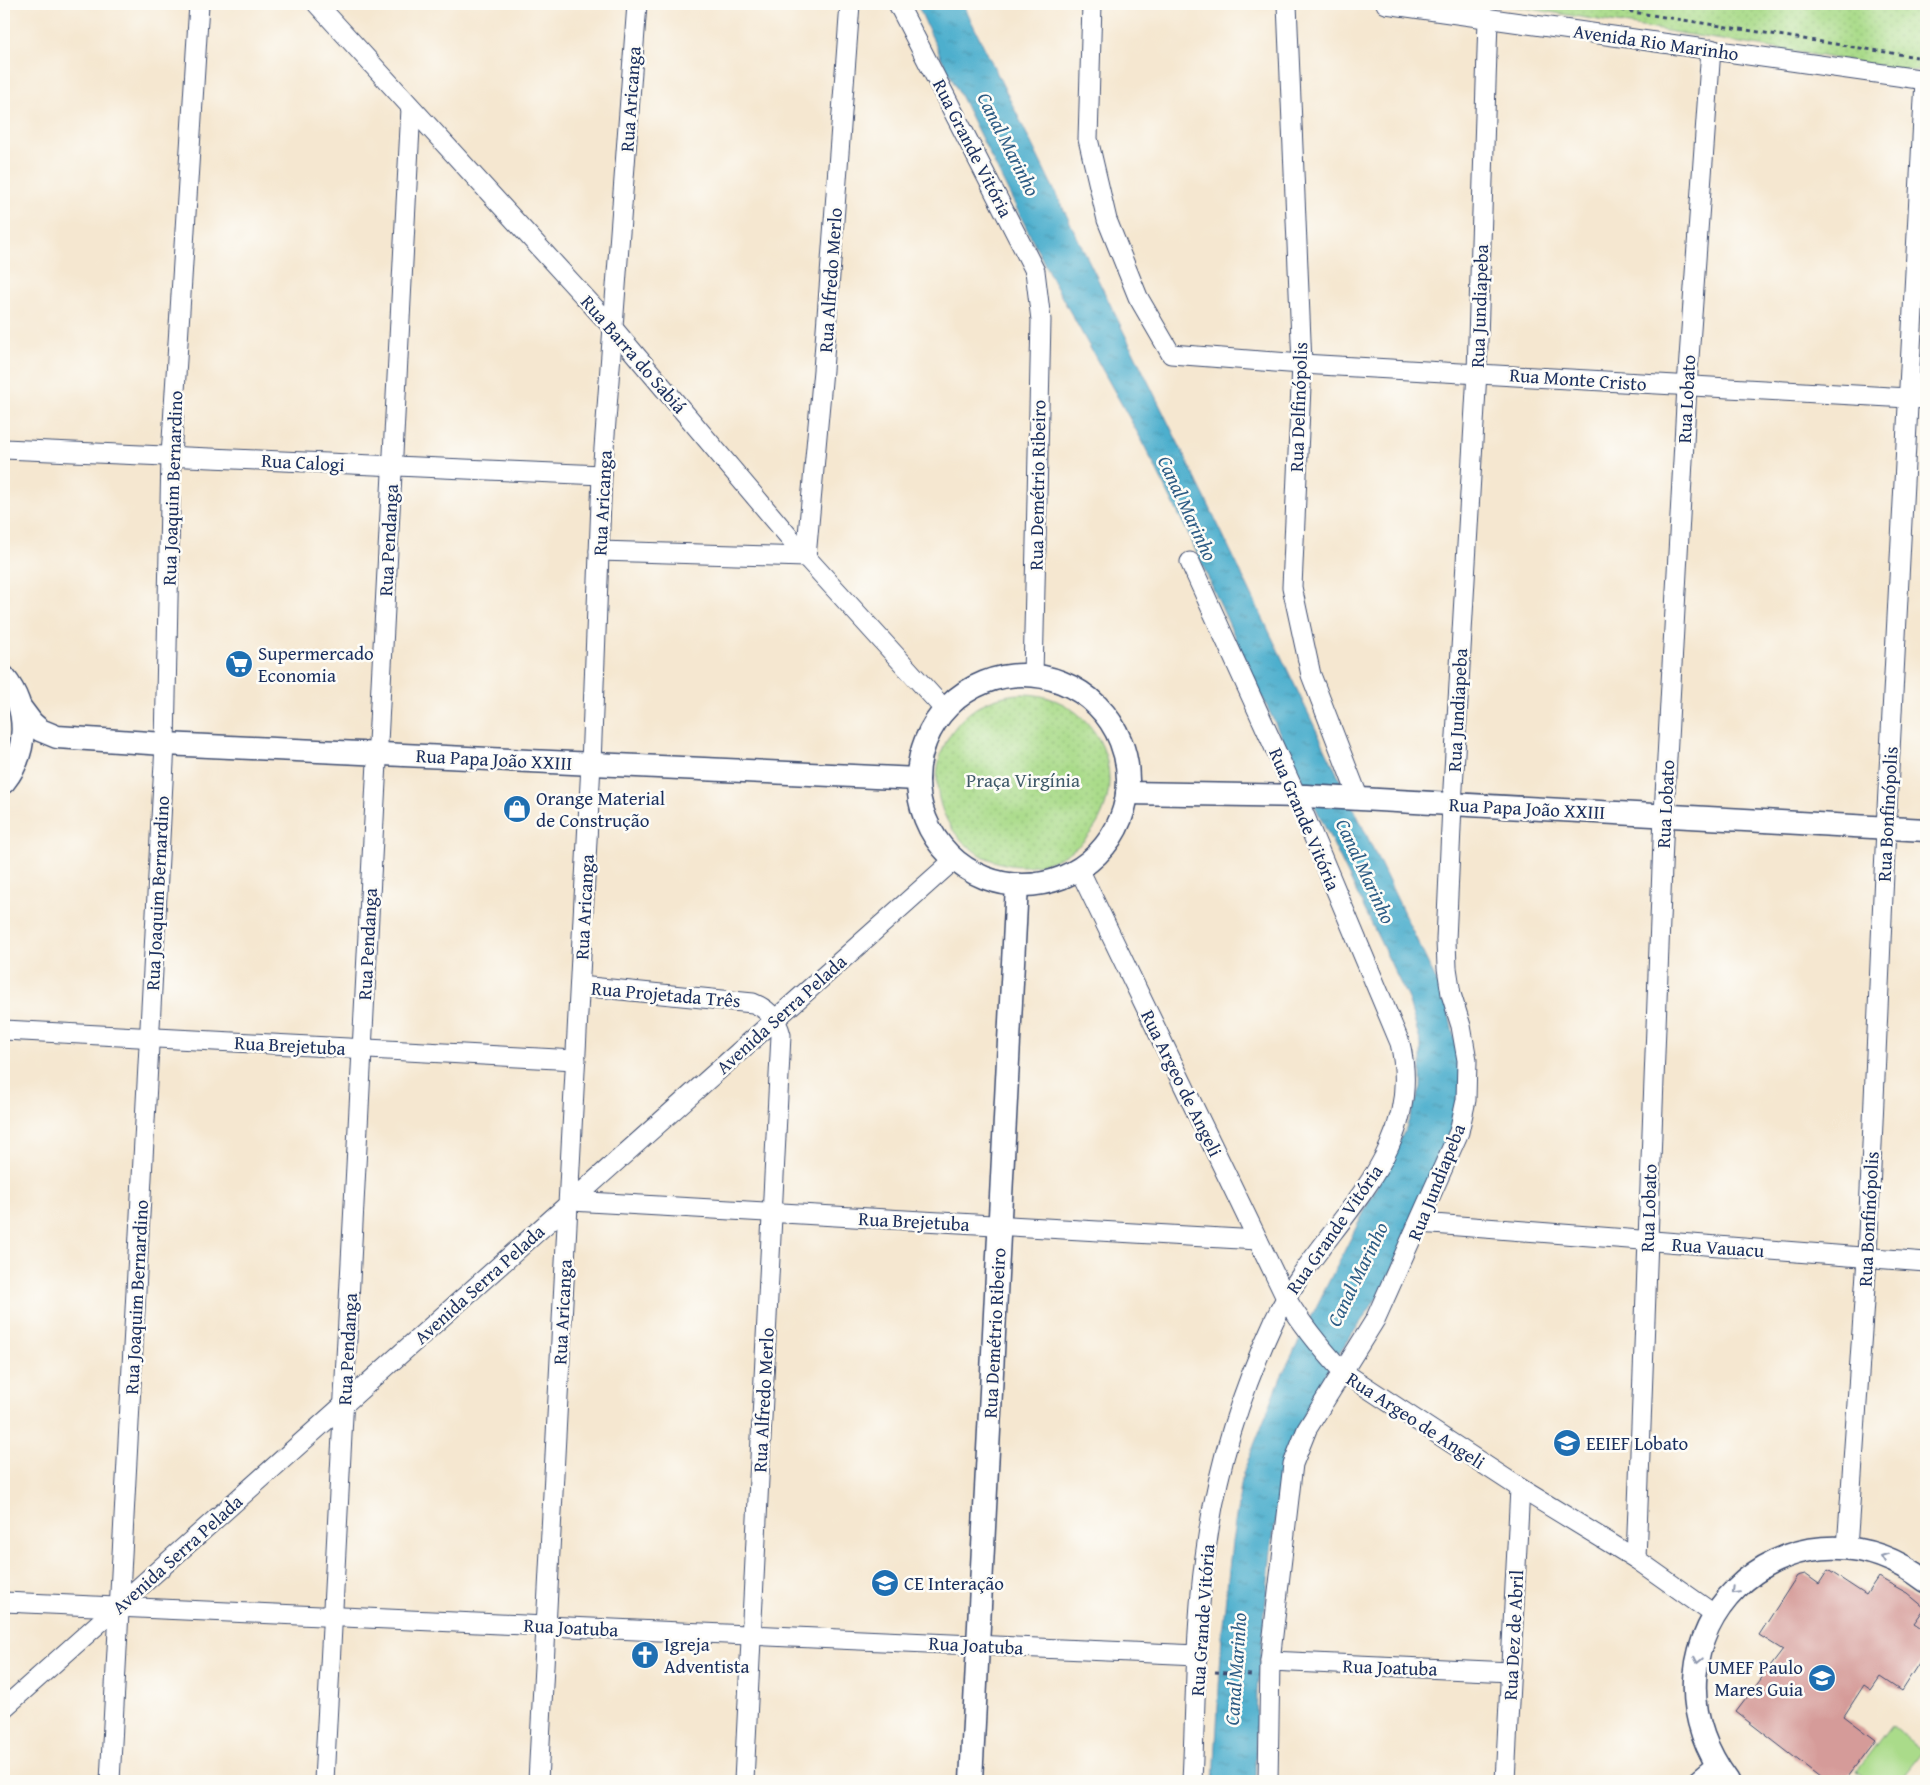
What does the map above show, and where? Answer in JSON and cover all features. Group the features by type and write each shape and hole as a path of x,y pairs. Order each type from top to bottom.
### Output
{"street":[{"name":"Rua Joaquim Bernardino","path":"110,1781 165,744 171,456 199,4"},
{"name":"Rua Barra do Sabiá","path":"317,4 613,328 806,557 945,710"},
{"name":"Rua Aricanga","path":"538,1781 592,764 602,475 637,4"},
{"name":"Rua Alfredo Merlo","path":"806,557 823,370 850,4"},
{"name":"Rua Grande Vitória","path":"898,4 1023,245 1035,272 1039,295"},
{"name":"Rua Monte Cristo","path":"1092,4 1088,139 1107,220 1138,297 1171,354 1302,364 1478,372 1918,399"},
{"name":"Rua Delfinópolis","path":"1287,4 1302,364 1292,587 1312,675 1355,799"},
{"name":"Avenida Rio Marinho","path":"1386,4 1926,80"},
{"name":"Rua Jundiapeba","path":"1339,1368 1375,1320 1420,1223 1459,1132 1466,1100 1467,1060 1447,968 1452,804 1478,372 1488,19"},
{"name":"Rua Lobato","path":"1636,1559 1664,814 1686,386 1711,49"},
{"name":"Rua Bonfinópolis","path":"1847,1548 1867,1258 1886,828 1918,399 1926,80"},
{"name":"Rua Pendanga","path":"324,1781 411,108"},
{"name":"Rua Demétrio Ribeiro","path":"1033,676 1041,320 1039,295"},
{"name":"Rua Calogi","path":"4,449 602,475"},
{"path":"599,550 806,557"},
{"name":"Rua Grande Vitória","path":"1190,562 1301,796 1400,1042 1406,1075 1406,1091 1396,1131 1373,1180 1286,1298 1248,1382 1224,1456 1207,1537 1202,1579 1202,1663 1192,1781"},
{"path":"1009,676 1033,676 1058,682 1075,690 1091,701 1108,720 1124,755 1127,793 1122,816 1112,837 1097,855 1079,869 1049,882 1017,885 989,879 955,859 940,842 928,823 921,802 918,779 925,742 945,710 963,694 985,682 1009,676"},
{"path":"4,677 13,690 20,706 23,733 17,760 4,782"},
{"name":"Rua Papa João XXIII","path":"20,706 25,716 40,730 57,737 165,744 918,779"},
{"name":"Rua Papa João XXIII","path":"17,760 25,752 42,742 70,737"},
{"name":"Rua Papa João XXIII","path":"1127,793 1301,796 1664,814 1926,830"},
{"name":"Avenida Serra Pelada","path":"4,1708 955,859"},
{"name":"Rua Argeo de Angeli","path":"1079,869 1286,1298 1298,1319 1339,1368 1520,1488 1636,1559 1715,1615"},
{"name":"Rua Demétrio Ribeiro","path":"971,1781 1017,885"},
{"name":"Rua Projetada Três","path":"580,986 753,1002 769,1012 775,1020"},
{"name":"Rua Alfredo Merlo","path":"744,1781 781,1044 781,1035 775,1020"},
{"name":"Rua Brejetuba","path":"4,1030 576,1060"},
{"name":"Rua Brejetuba","path":"569,1203 1258,1240"},
{"name":"Rua Vauacu","path":"1420,1223 1926,1262"},
{"path":"1268,1781 1265,1669 1293,1464 1307,1428 1339,1368"},
{"name":"Rua Dez de Abril","path":"1505,1781 1520,1488"},
{"path":"1699,1781 1723,1774 1705,1745 1698,1724 1694,1678 1704,1635 1715,1615 1731,1594 1750,1577 1772,1563 1796,1553 1822,1548 1847,1548 1870,1552 1891,1560 1911,1570 1926,1581"},
{"name":"Rua Joatuba","path":"4,1602 978,1645 1202,1663"},
{"name":"Rua Joatuba","path":"1265,1669 1511,1672"}],"path":[{"path":"1582,4 1926,59"},
{"path":"1202,1663 1265,1669"}],"green space":[{"path":"1500,4 1926,4 1926,73"},
{"name":"Praça Virgínia","path":"1031,694 1048,697 1064,704 1078,713 1090,725 1106,755 1109,780 1108,797 1103,813 1090,835 1078,847 1048,863 1015,866 998,863 982,856 968,847 956,835 940,805 937,772 940,755 947,739 956,725 968,713 998,697"},
{"path":"1891,1725 1924,1751 1900,1781 1869,1781 1856,1771"}],"water":[{"name":"Canal Marinho","path":"917,4 963,4 1210,508 1446,1001 1462,1072 1459,1114 1385,1286 1323,1378 1297,1428 1286,1458 1271,1550 1257,1691 1255,1781 1214,1781 1222,1633 1232,1542 1243,1473 1281,1377 1406,1128 1421,1087 1421,1044 1408,999 1257,686 1186,529 1141,439 1054,283 941,57"}],"building":[{"name":"UMEF Paulo Mares Guia","path":"1828,1570 1866,1595 1878,1577 1907,1593 1925,1608 1914,1623 1926,1631 1926,1652 1901,1691 1880,1677 1871,1690 1864,1685 1844,1716 1876,1740 1845,1781 1825,1781 1736,1712 1783,1650 1759,1635 1797,1576 1805,1574 1819,1584"}],"place":[{"name":"Supermercado Economia","path":"239,664"},
{"name":"Orange Material de Construção","path":"517,809"},
{"name":"EEIEF Lobato","path":"1567,1443"},
{"name":"CE Interação","path":"885,1583"},
{"name":"Igreja Adventista","path":"645,1655"},
{"name":"UMEF Paulo Mares Guia","path":"1822,1678"}]}
